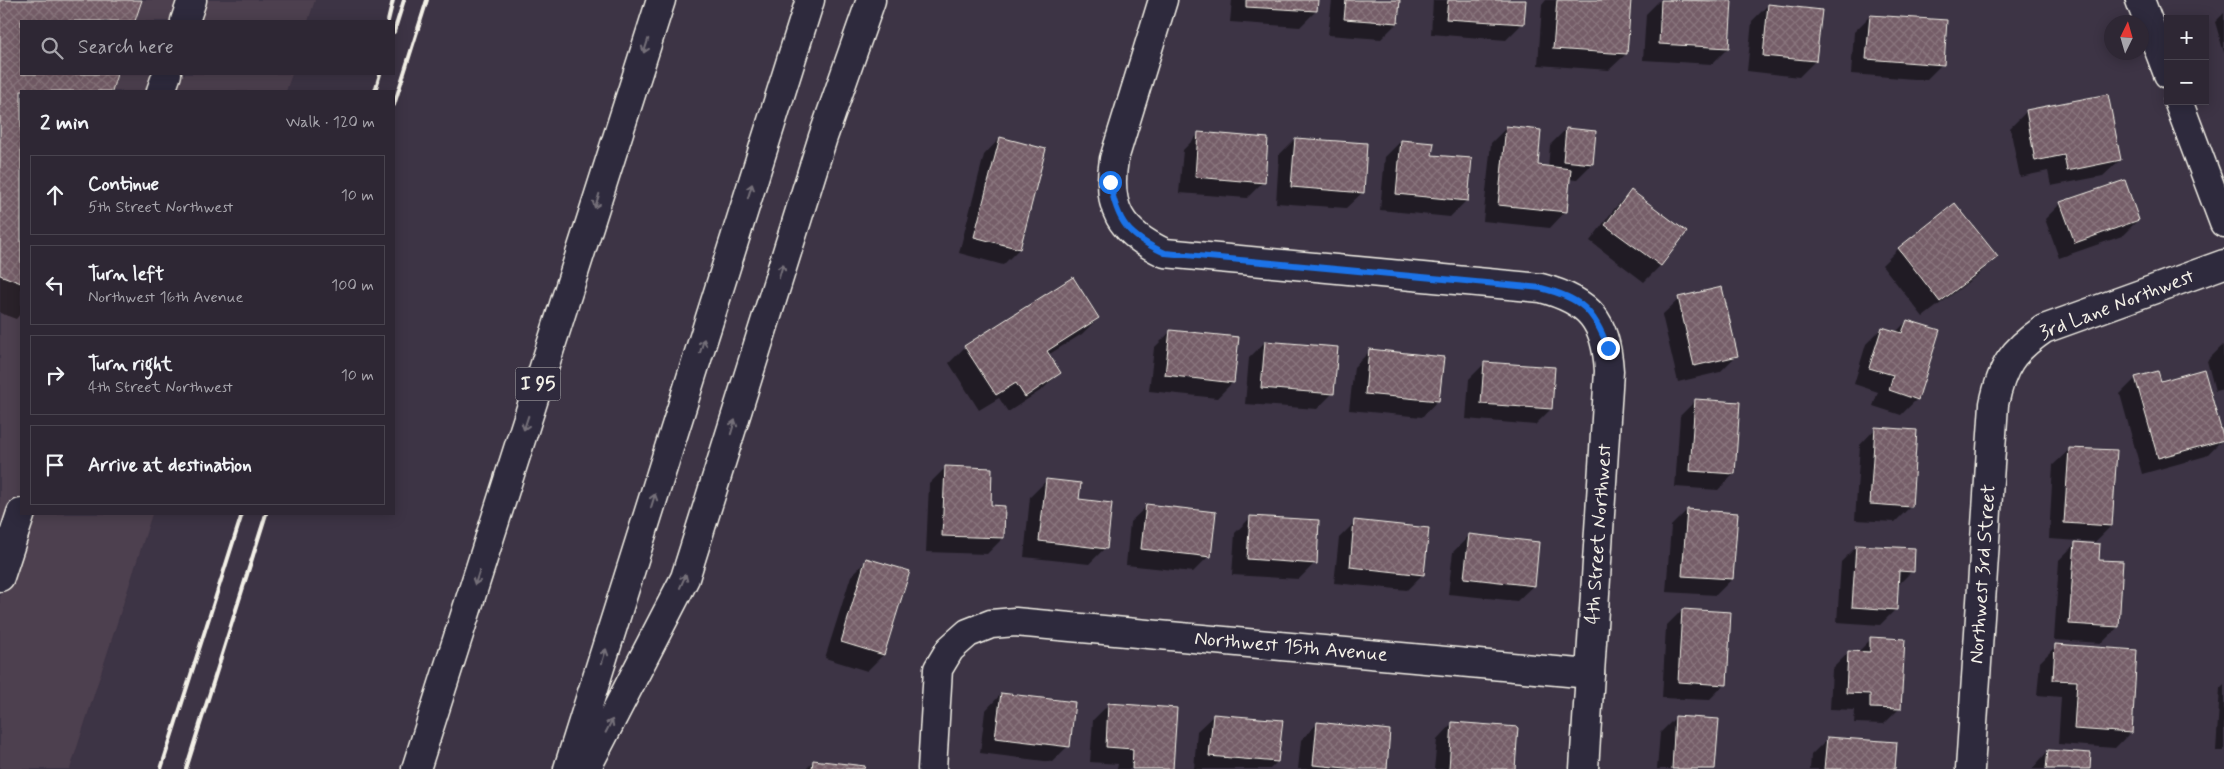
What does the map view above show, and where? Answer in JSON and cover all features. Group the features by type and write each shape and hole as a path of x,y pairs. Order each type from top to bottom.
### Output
{"main road":[{"path":"184,20 192,0"},
{"name":"I 95","path":"416,769 661,0"},
{"path":"568,769 810,0"},
{"path":"586,769 685,578 823,137 871,0"},
{"name":"4th Street Northwest","path":"1164,0 1114,158 1110,182 1114,206 1126,227 1143,243 1165,253 1541,288 1564,294 1584,307 1600,325 1608,348 1609,372 1584,769"},
{"path":"2140,0 2164,63"},
{"path":"161,90 167,75"},
{"path":"2180,105 2224,223"},
{"name":"3rd Lane Northwest","path":"2000,380 2010,359 2020,348 2044,329 2224,264"},
{"name":"Northwest 3rd Street","path":"1970,769 1994,404 2000,380"},
{"path":"0,578 20,515"},
{"name":"Northwest 15th Avenue","path":"932,769 938,670 950,649 968,633 991,624 1015,622 1590,674"}],"shaded area":[{"path":"0,0 315,0 308,20 20,20 20,75 292,75 286,90 20,90 20,515 152,515 70,769 0,769"}],"building":[{"path":"0,0 142,0 135,20 20,20 20,75 117,75 112,90 20,90 20,283 0,275"},
{"path":"1246,0 1318,0 1317,11 1246,7"},
{"path":"1346,0 1400,0 1398,23 1344,19"},
{"path":"1448,0 1526,0 1524,24 1446,19"},
{"path":"1557,0 1631,0 1627,54 1553,49"},
{"path":"1661,0 1732,1 1729,48 1659,44"},
{"path":"1768,4 1822,10 1816,61 1763,56"},
{"path":"1870,15 1947,20 1944,65 1866,59"},
{"path":"2108,94 2121,160 2067,171 2064,155 2035,161 2026,110"},
{"path":"1506,126 1541,130 1538,165 1571,169 1567,212 1498,205"},
{"path":"1566,128 1596,131 1593,164 1563,161"},
{"path":"1198,132 1268,138 1265,183 1195,177"},
{"path":"1000,137 1046,149 1020,249 974,237"},
{"path":"1295,138 1367,143 1364,193 1291,187"},
{"path":"1401,140 1434,143 1432,155 1472,158 1468,201 1396,194"},
{"path":"2125,180 2139,220 2075,243 2060,202"},
{"path":"1631,190 1687,232 1661,266 1605,225"},
{"path":"1955,203 1998,257 1940,302 1898,248"},
{"path":"1073,277 1099,318 1047,351 1061,373 1025,397 1016,383 996,395 964,346"},
{"path":"1722,287 1738,356 1694,366 1678,297"},
{"path":"1907,320 1940,330 1918,400 1889,390 1893,375 1869,368 1882,327 1902,333"},
{"path":"1170,330 1239,337 1234,383 1165,375"},
{"path":"1265,341 1338,347 1334,394 1261,388"},
{"path":"1369,349 1444,357 1439,401 1365,394"},
{"path":"1484,362 1555,367 1552,409 1481,404"},
{"path":"2204,369 2224,440 2158,458 2135,377 2158,371 2161,381"},
{"path":"1695,399 1740,402 1735,474 1690,471"},
{"path":"1875,427 1917,430 1912,507 1870,504"},
{"path":"2069,448 2117,450 2112,526 2064,523"},
{"path":"945,466 992,468 991,505 1005,506 1004,538 942,536"},
{"path":"1046,479 1081,483 1079,499 1112,503 1107,549 1039,541"},
{"path":"1146,504 1216,512 1211,557 1141,549"},
{"path":"1687,509 1738,513 1733,579 1682,576"},
{"path":"1250,516 1319,520 1317,564 1247,559"},
{"path":"1354,520 1429,528 1424,575 1350,567"},
{"path":"1469,534 1539,542 1535,586 1464,578"},
{"path":"2075,542 2100,544 2099,560 2123,561 2119,627 2069,624"},
{"path":"1856,545 1915,548 1914,572 1899,571 1897,610 1852,607"},
{"path":"866,558 910,571 884,655 841,642"},
{"path":"1682,609 1731,612 1727,685 1678,682"},
{"path":"1870,637 1905,639 1901,709 1870,708 1870,694 1846,693 1848,651 1870,652"},
{"path":"2055,644 2137,650 2132,733 2074,729 2077,681 2053,680"},
{"path":"1001,693 1075,702 1070,747 995,738"},
{"path":"1108,703 1177,708 1173,769 1132,769 1133,749 1106,747"},
{"path":"1213,714 1283,720 1278,762 1209,756"},
{"path":"1675,716 1719,719 1715,769 1672,769"},
{"path":"1317,722 1390,730 1387,769 1357,769 1313,765"},
{"path":"1452,722 1518,727 1515,769 1449,769"},
{"path":"1827,737 1897,742 1895,769 1824,769"},
{"path":"2048,750 2091,753 2090,769 2046,769"},
{"path":"813,760 865,766 864,769 812,769"}],"railway":[{"path":"388,20 393,0"},
{"path":"395,29 404,0"},
{"path":"395,102 427,0"},
{"path":"375,90 380,75"},
{"path":"161,769 242,515"},
{"path":"186,769 266,515"}],"route":[{"path":"1110,182 1114,206 1126,227 1143,243 1165,253 1541,288 1564,294 1584,307 1600,325 1608,348"}]}
